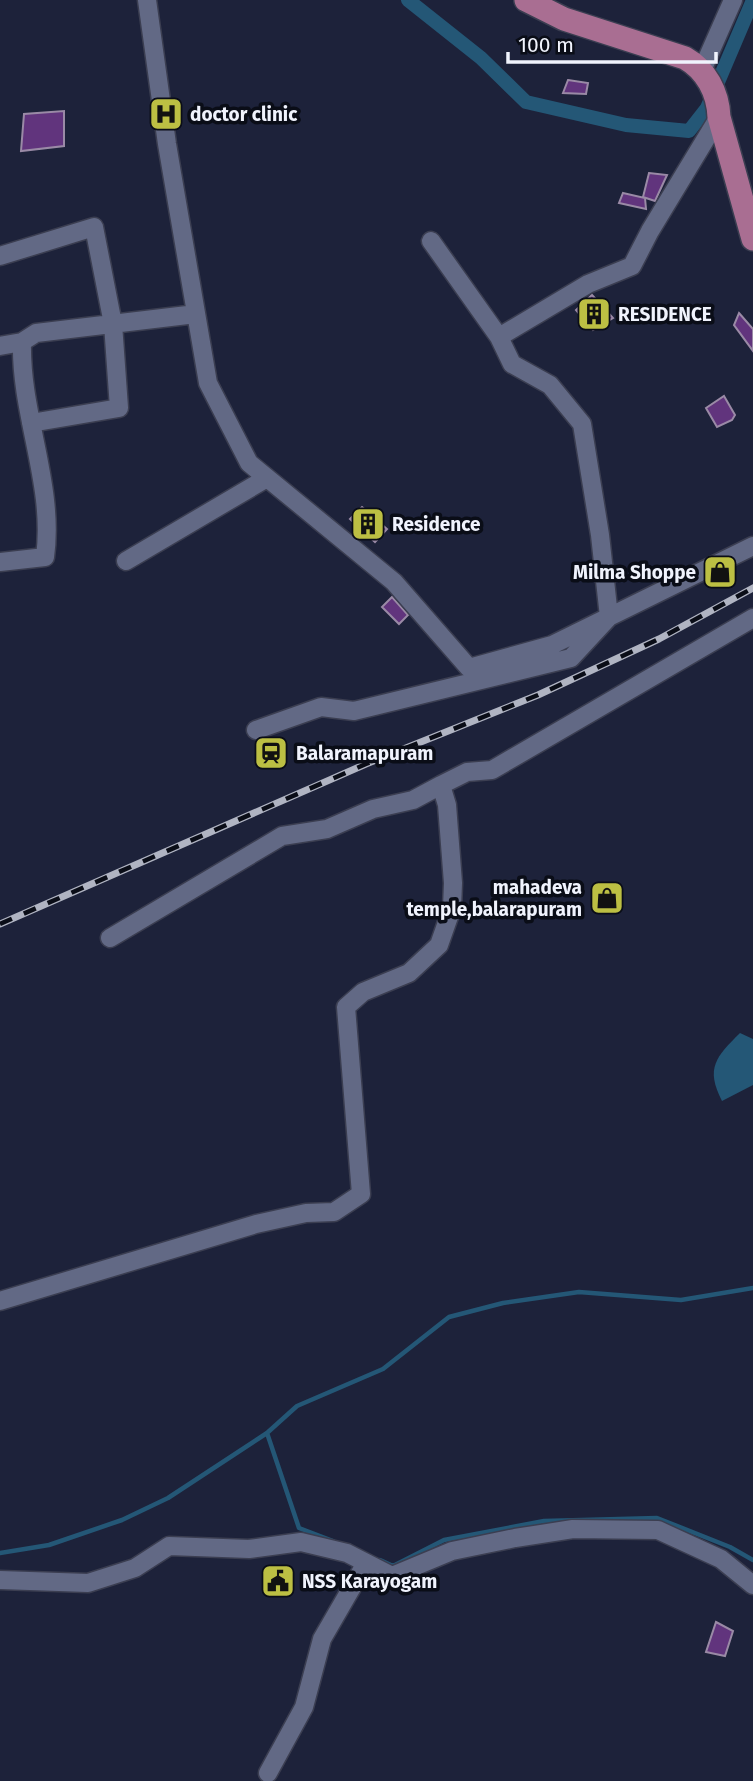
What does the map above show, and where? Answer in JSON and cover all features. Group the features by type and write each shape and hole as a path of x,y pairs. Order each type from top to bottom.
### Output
{"main road":[{"path":"526,0 564,19 685,58 703,68 748,189 753,239"}],"street":[{"path":"147,0 208,383 249,463 394,582 469,668 552,645 753,546"},
{"path":"703,68 733,0"},
{"path":"499,337 588,284 632,266 718,111"},
{"path":"0,256 94,227 113,324 119,408 31,424"},
{"path":"256,730 321,707 354,711 571,658 609,617 600,535 582,424 550,385 512,364 499,337 431,241"},
{"path":"0,346 22,342 36,333 196,314"},
{"path":"0,562 45,556 49,527 21,369 22,342"},
{"path":"126,561 267,478"},
{"path":"110,938 282,836 327,829 373,809 413,800 467,772 492,770 753,618"},
{"path":"0,1301 256,1224 306,1213 334,1212 361,1194 346,1007 363,992 409,972 439,945 452,908 453,883 447,805 441,785"},
{"path":"0,1580 88,1583 135,1568 169,1546 248,1549 301,1542 346,1553 392,1576 452,1550 573,1529 658,1530 721,1559 753,1585"},
{"path":"268,1773 304,1707 322,1639 366,1563"}],"water":[{"path":"740,1033 753,1039 753,1085 722,1101 714,1080 714,1071 719,1056"}],"building":[{"path":"568,80 588,83 586,94 563,93"},
{"path":"64,111 64,146 21,151 24,114"},
{"path":"649,173 667,175 655,201 643,197"},
{"path":"623,193 645,198 646,209 619,203"},
{"name":"RESIDENCE","path":"592,295 613,318 593,330 576,310"},
{"path":"739,313 753,329 753,351 734,325"},
{"path":"724,396 735,415 732,420 717,427 706,408"},
{"name":"Residence","path":"362,507 387,529 375,542 350,519"},
{"path":"392,597 408,615 399,624 382,607"},
{"path":"716,1622 733,1631 725,1656 706,1652"}],"waterway":[{"path":"408,0 481,58 526,102 626,125 689,131 707,108 753,0"},
{"path":"0,1553 49,1545 122,1520 168,1498 267,1433 297,1406 383,1369 449,1317 503,1303 579,1292 681,1300 753,1288"},
{"path":"267,1433 299,1528 333,1541"},
{"path":"380,1560 393,1566 444,1540 544,1521 657,1518 730,1547 753,1560"}],"railway":[{"path":"0,924 366,764 538,695 659,639 753,588"}],"place":[{"name":"doctor clinic","path":"166,114"},
{"name":"RESIDENCE","path":"594,314"},
{"name":"Residence","path":"368,524"},
{"name":"Milma Shoppe","path":"720,572"},
{"name":"Balaramapuram","path":"271,753"},
{"name":"mahadeva temple,balarapuram","path":"607,898"},
{"name":"NSS Karayogam","path":"278,1581"}]}
